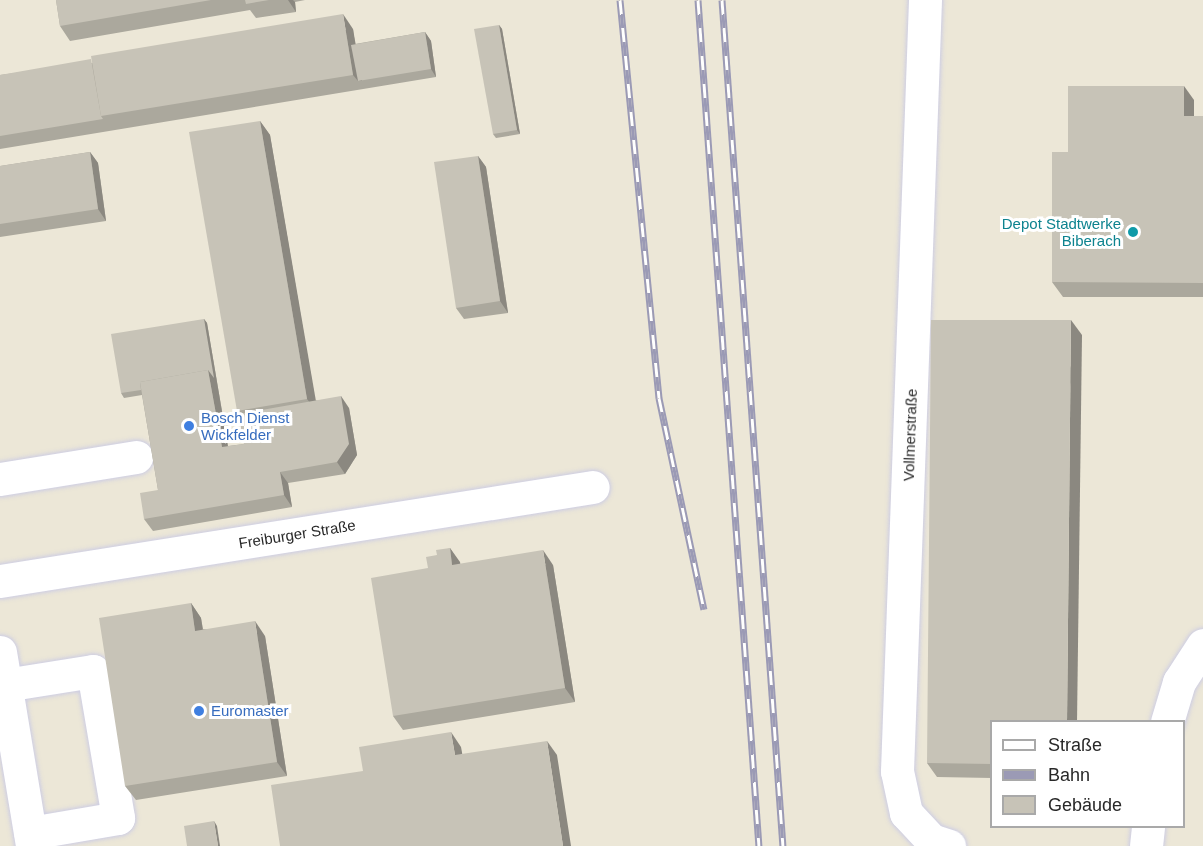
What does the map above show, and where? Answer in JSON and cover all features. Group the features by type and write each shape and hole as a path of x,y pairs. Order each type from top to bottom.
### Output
{"street":[{"name":"Vollmerstraße","path":"925,0 897,771 906,813 931,840 949,846"},
{"path":"0,479 136,458"},
{"name":"Freiburger Straße","path":"0,581 593,487"},
{"path":"1168,720 1179,682 1203,645"},
{"path":"2,669 93,671 118,818 31,839 2,669"},
{"path":"1146,846 1148,828"}],"building":[{"path":"56,0 211,0 60,26"},
{"path":"245,0 269,0 246,4"},
{"path":"343,14 353,75 101,116 91,56"},
{"path":"499,25 517,130 493,134 474,29"},
{"path":"425,32 431,69 358,81 351,45"},
{"path":"91,59 103,119 0,136 0,75"},
{"name":"Depot Stadtwerke Biberach","path":"1068,86 1184,86 1184,116 1203,116 1203,283 1052,282 1052,152 1068,152"},
{"path":"260,121 307,399 237,411 189,132"},
{"path":"90,152 98,209 0,224 0,166"},
{"path":"478,156 500,301 456,308 434,162"},
{"path":"204,319 214,378 208,370 140,382 141,390 121,393 111,334"},
{"path":"931,320 1071,320 1067,720 990,720 990,764 927,763"},
{"path":"208,370 222,447 244,444 239,414 341,396 349,444 337,462 280,472 284,495 144,519 140,493 158,490 140,382"},
{"path":"450,548 452,565 543,550 565,688 393,716 371,578 428,568 426,557 437,555 436,550"},
{"name":"Euromaster","path":"191,603 195,631 255,621 277,762 125,786 99,618"},
{"path":"451,732 455,755 547,741 563,846 280,846 271,785 363,771 359,747"},
{"path":"214,821 218,846 187,846 184,826"}],"railway":[{"path":"620,0 659,398 704,609"},
{"path":"698,0 759,846"},
{"path":"722,0 783,846"}],"place":[{"name":"Depot Stadtwerke Biberach","path":"1133,232"},
{"name":"Bosch Dienst Wickfelder","path":"189,426"},
{"name":"Euromaster","path":"199,711"}]}
